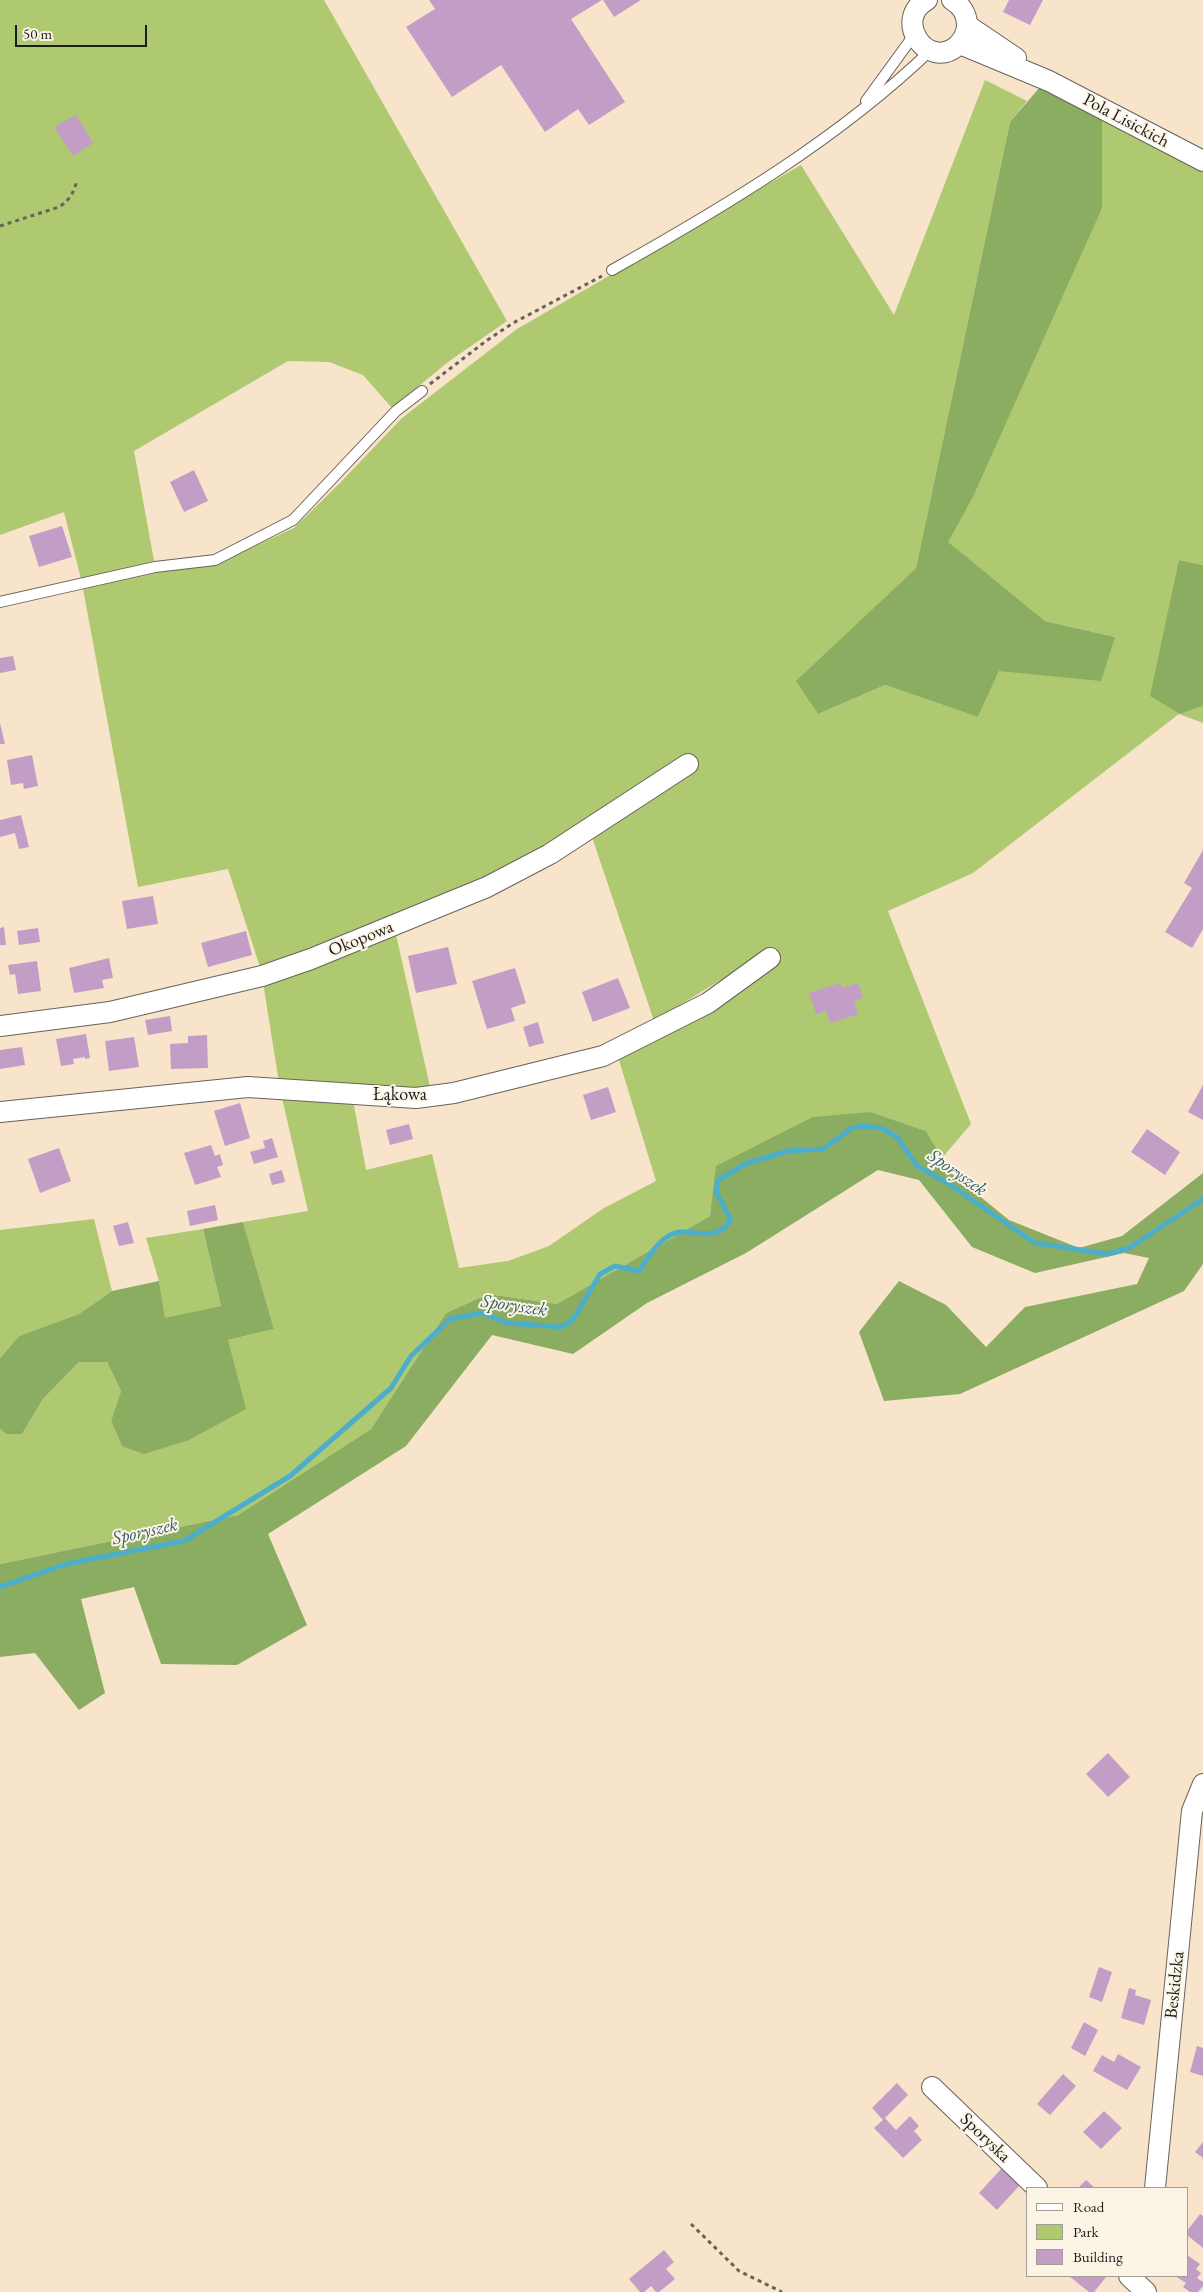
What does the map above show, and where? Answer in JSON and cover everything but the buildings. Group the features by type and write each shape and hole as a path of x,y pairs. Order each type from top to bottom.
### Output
{"street":[{"path":"927,0 916,10 913,18 914,35 919,43 931,50 943,52 960,44 965,36 967,25 963,9 955,1"},
{"name":"Pola Lisickich","path":"967,25 1049,80"},
{"name":"Pola Lisickich","path":"960,44 1049,80 1203,161"},
{"name":"Okopowa","path":"0,1026 110,1012 262,976 311,959 487,887 550,854 688,764"},
{"name":"Łąkowa","path":"0,1112 248,1087 416,1098 454,1094 603,1056 708,1003 770,958"},
{"name":"Beskidzka","path":"1155,2187 1192,1811 1203,1784"},
{"name":"Sporyska","path":"932,2087 1036,2187"},
{"path":"1130,2277 1146,2288"}],"lane":[{"path":"859,112 914,35"},
{"path":"612,270 702,218 781,168 859,112 931,50"},
{"path":"0,602 155,567 214,560 223,556 293,520 396,411 422,390"}],"path":[{"path":"0,226 60,207 67,202 74,191 77,180"},
{"path":"422,390 500,332 612,270"},
{"path":"691,2224 739,2271 782,2292"}],"green space":[{"path":"0,0 324,0 507,321 448,362 392,408 363,375 329,362 288,361 134,451 155,566 216,564 294,528 402,418 517,329 801,165 894,315 985,80 1027,101 1010,122 916,568 797,681 818,714 885,685 978,717 999,671 1115,637 1045,621 947,542 972,499 1040,87 1203,166 1203,565 1179,560 1180,714 1203,706 1203,723 1179,714 973,873 888,911 971,1124 942,1158 926,1131 871,1112 717,1166 710,1216 557,1304 488,1294 446,1313 371,1429 238,1515 0,1564 0,1429 6,1434 22,1434 43,1399 79,1362 107,1362 121,1391 111,1421 122,1446 228,1340 274,1329 243,1222 308,1211 280,1089 262,976 395,930 432,1096 352,1095 366,1170 432,1154 459,1268 508,1261 549,1246 604,1208 656,1181 618,1057 771,949 654,1021 592,837 549,849 486,880 261,970 228,869 138,887 82,583 64,512 0,535"},
{"path":"1040,87 1102,120 1102,208 972,499 948,542 1045,621 1115,637 1101,681 999,671 978,717 885,685 818,714 796,681 916,568 1010,122"},
{"path":"1179,560 1203,565 1203,706 1180,714 1150,696"},
{"path":"871,1112 926,1131 951,1173 1009,1220 1079,1248 1122,1236 1203,1173 1203,1264 1184,1291 960,1394 884,1401 859,1332 899,1281 946,1305 986,1347 1025,1307 1137,1284 1149,1258 1124,1253 1035,1273 972,1247 919,1180 878,1170 746,1253 647,1303 573,1354 492,1335 406,1446 268,1534 307,1625 237,1665 161,1664 134,1587 81,1599 105,1693 79,1710 35,1653 0,1657 0,1564 238,1515 371,1429 446,1313 488,1294 557,1304 710,1216 716,1166 813,1117"},
{"path":"94,1219 112,1291 79,1314 19,1336 0,1358 0,1230"},
{"path":"243,1222 274,1329 228,1340 246,1409 189,1440 144,1454 122,1446 111,1421 121,1391 107,1362 79,1362 43,1399 22,1434 6,1434 0,1429 0,1358 19,1336 79,1314 112,1291 159,1281 165,1318 221,1306 203,1229"},
{"path":"203,1229 221,1306 165,1319 159,1281 146,1238"}],"waterway":[{"name":"Sporyszek","path":"0,1587 66,1564 184,1541 290,1476 391,1388 411,1356 450,1319 482,1313 507,1323 561,1327 573,1320 600,1274 615,1266 639,1271 659,1244 675,1233 708,1234 724,1228 731,1220 716,1192 718,1180 747,1163 788,1151 823,1149 852,1128 862,1126 881,1128 897,1137 917,1166 949,1184 1035,1243 1108,1254 1129,1248 1203,1199"}]}
